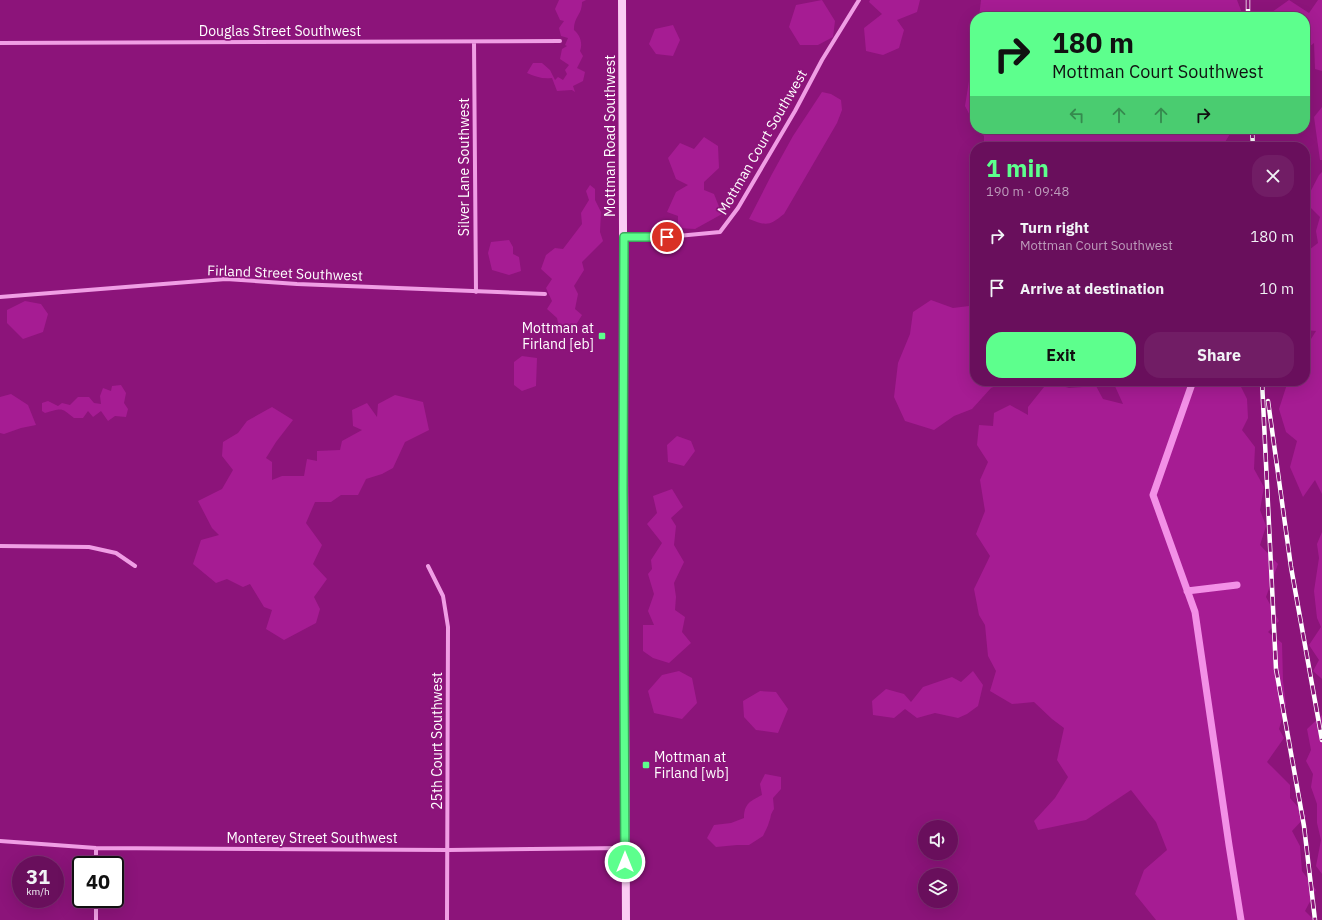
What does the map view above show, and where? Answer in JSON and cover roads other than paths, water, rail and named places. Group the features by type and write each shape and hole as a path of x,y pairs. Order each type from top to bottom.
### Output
{"street":[{"name":"Mottman Road Southwest","path":"622,0 626,920"},
{"name":"Mottman Court Southwest","path":"624,237 667,237 720,232 738,208 795,111 822,60 859,0"},
{"name":"Douglas Street Southwest","path":"0,43 560,41"},
{"name":"Silver Lane Southwest","path":"474,42 476,292"},
{"name":"Firland Street Southwest","path":"0,297 226,279 297,284 545,294"},
{"path":"0,546 89,547 116,554 135,566"},
{"name":"25th Court Southwest","path":"428,566 443,596 448,628 447,920"},
{"name":"Monterey Street Southwest","path":"0,841 96,848 448,850 625,848"},
{"path":"96,848 96,856"},
{"path":"96,908 96,920"}],"waterway":[{"path":"1191,386 1153,495 1195,612 1241,920"},
{"path":"1187,591 1237,585"}],"railway":[{"path":"1248,0 1248,12"},
{"path":"1252,134 1253,142"},
{"path":"1262,386 1276,669 1304,826 1315,920"},
{"path":"1268,401 1291,567 1322,740"}],"place":[{"name":"Mottman at Firland [eb]","path":"602,336"},
{"name":"Mottman at Firland [wb]","path":"646,765"}]}
